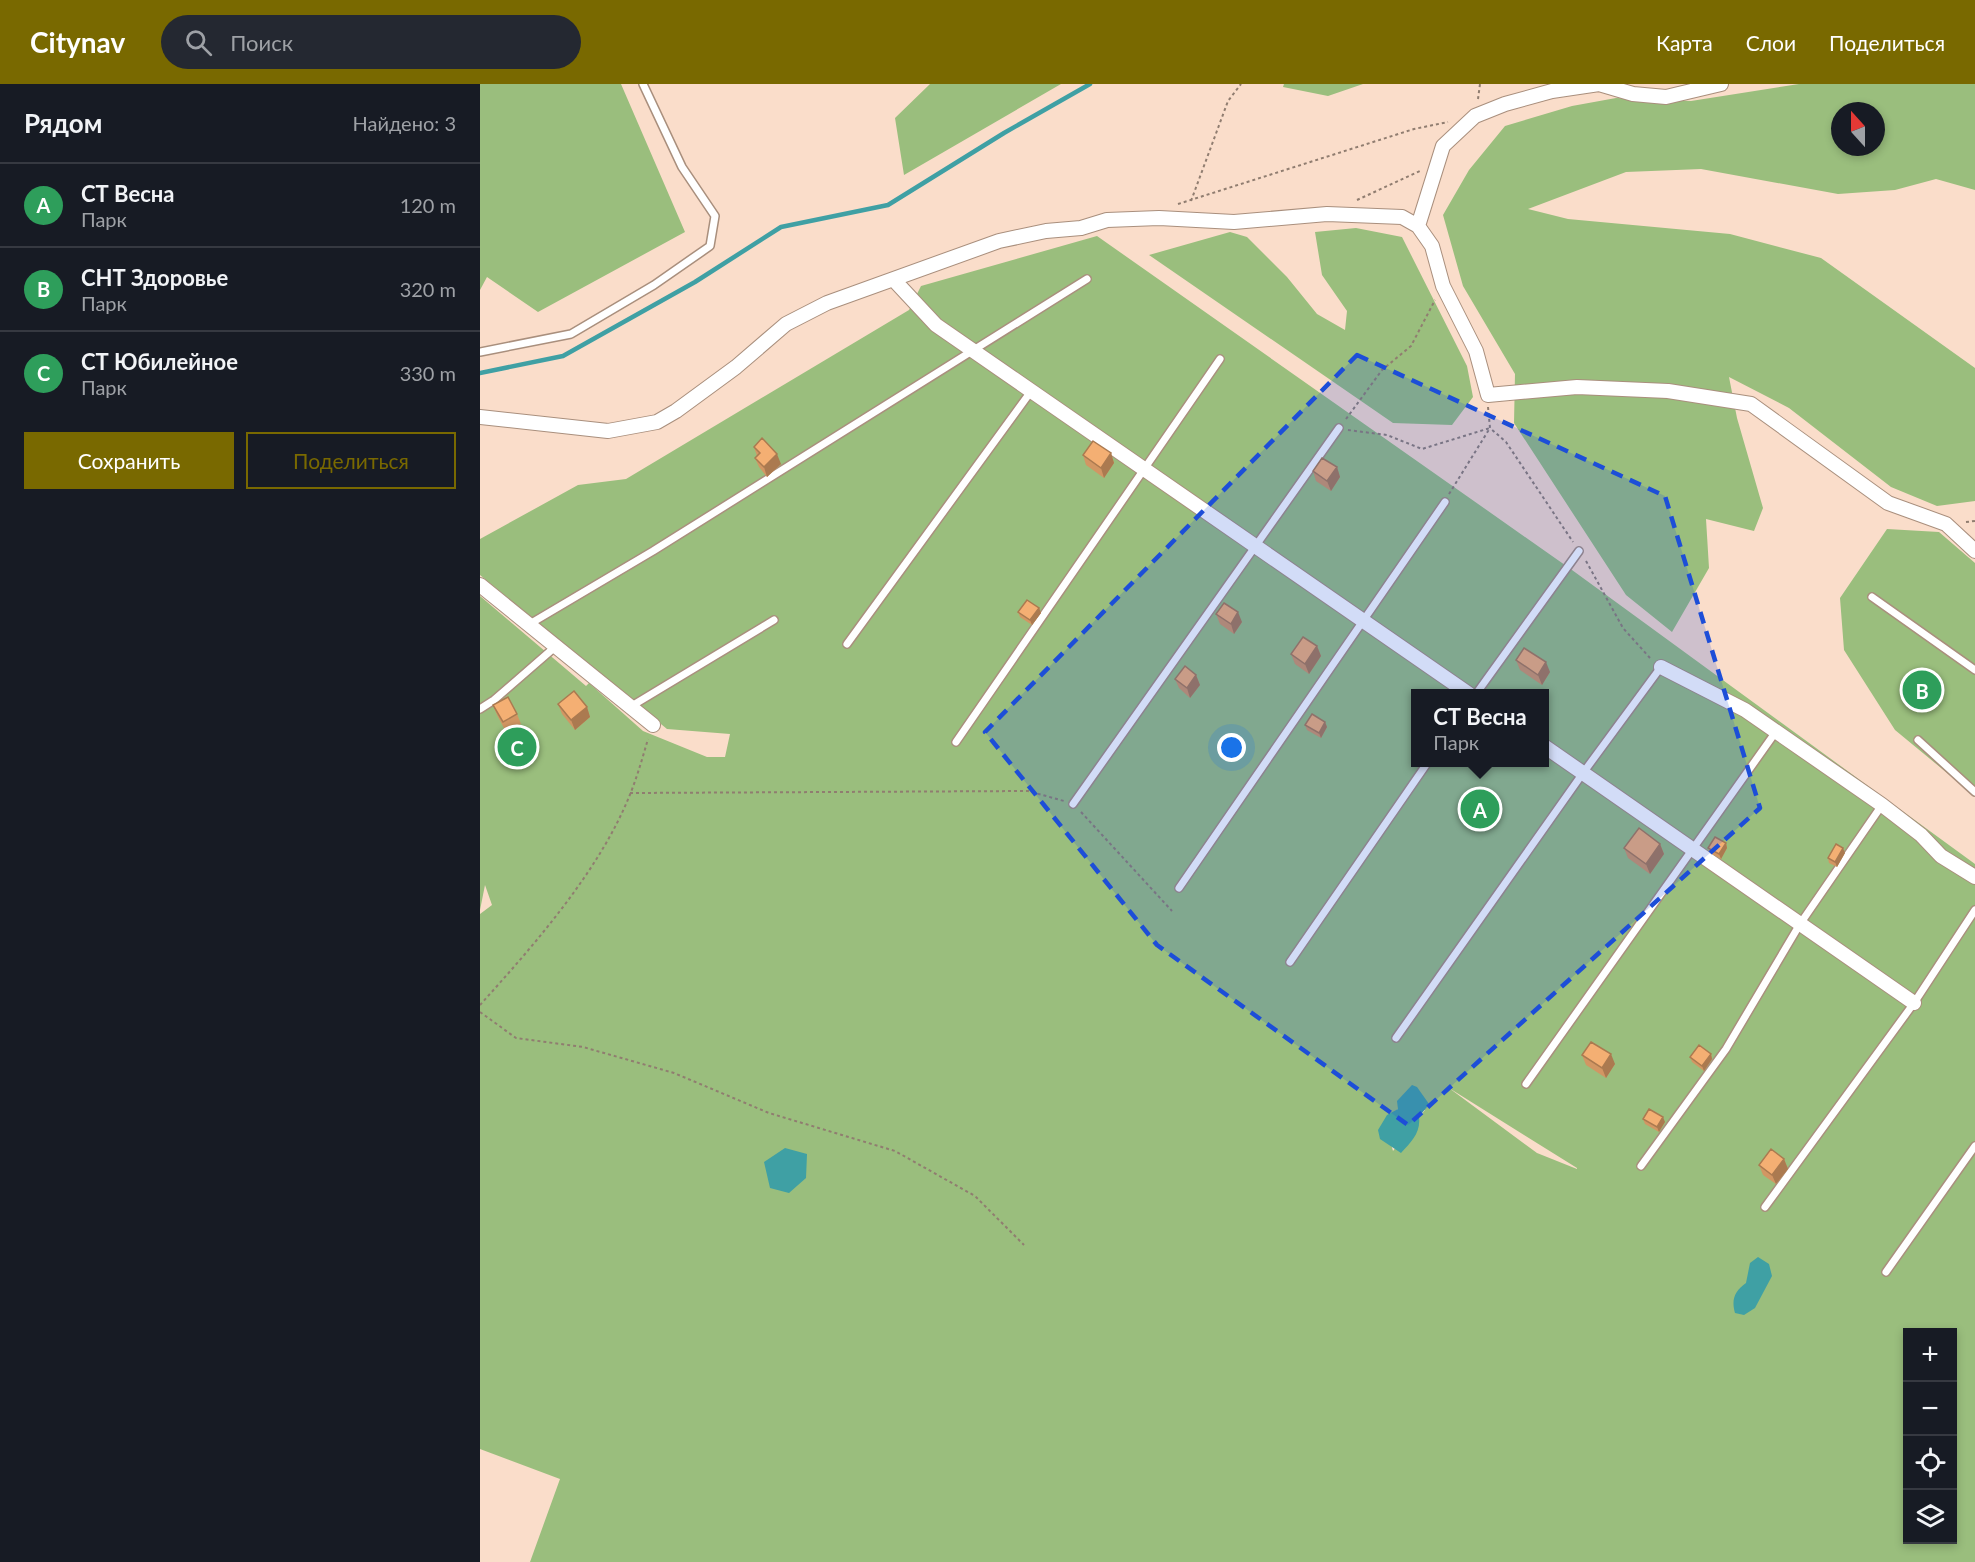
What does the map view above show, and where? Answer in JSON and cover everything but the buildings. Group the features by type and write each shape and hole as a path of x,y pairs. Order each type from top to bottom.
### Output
{"street":[{"path":"1418,226 1443,146 1475,116 1505,104 1552,91 1599,84 1633,94 1666,97 1721,84"},
{"path":"480,417 608,431 657,422 676,411 736,367 786,324 827,303 999,241 1046,231 1081,228 1107,220 1159,218 1234,222 1327,214 1402,217 1418,226 1432,246 1443,286 1476,351 1488,395 1589,388 1668,391 1751,404 1888,503 1946,524 1975,551"},
{"path":"894,280 936,325 1463,689"},
{"path":"480,585 653,726"},
{"path":"1661,667 1746,710 1775,733 1882,805 1921,835 1941,856 1975,877"},
{"path":"1549,749 1914,1003"}],"lane":[{"path":"480,352 571,334 654,285 710,246 715,216 682,167 643,84"},
{"path":"528,625 975,351 1087,279"},
{"path":"956,742 1220,359"},
{"path":"847,644 1032,390"},
{"path":"1073,804 1339,428"},
{"path":"1179,888 1444,502"},
{"path":"1479,689 1578,551"},
{"path":"1872,597 1975,670"},
{"path":"630,706 774,620"},
{"path":"480,709 494,700 555,646"},
{"path":"1396,1038 1583,773 1661,667"},
{"path":"1526,1084 1691,848 1775,733"},
{"path":"1918,740 1975,792"},
{"path":"1290,962 1425,767"},
{"path":"1641,1166 1726,1049 1800,924 1882,805"},
{"path":"1765,1207 1914,1003 1975,910"},
{"path":"1886,1272 1975,1146"}],"path":[{"path":"1191,201 1228,101 1241,84"},
{"path":"1170,206 1414,129 1475,116"},
{"path":"1327,214 1419,172 1427,164"},
{"path":"1443,286 1411,346 1382,370 1339,428 1387,435 1422,449 1490,428"},
{"path":"1444,502 1490,428 1488,395"},
{"path":"1490,428 1506,442 1578,551 1623,627 1643,652 1661,667"},
{"path":"480,1005 536,942 587,871 630,793 653,726"},
{"path":"630,793 1028,791 1073,804 1172,911"},
{"path":"480,1012 516,1038 583,1047 674,1073 769,1113 896,1150 975,1196 1024,1245"}],"highlighted area":[{"path":"1357,355 1665,496 1760,808 1408,1125 1157,945 985,732"}],"green space":[{"path":"480,84 621,84 685,232 538,312 487,277 480,290"},
{"path":"930,84 1061,84 904,175 895,118"},
{"path":"1284,84 1363,84 1328,96 1283,87"},
{"path":"1799,84 1975,84 1975,190 1936,179 1895,190 1838,194 1701,169 1626,172 1528,209 1568,219 1730,234 1821,258 1975,368 1975,501 1937,506 1891,487 1789,408 1729,377 1737,418 1763,508 1754,531 1706,519 1709,568 1672,632 1626,595 1514,423 1515,374 1463,286 1443,215 1469,170 1505,126 1572,106 1616,98 1691,101"},
{"path":"1356,228 1402,237 1467,366 1473,397 1452,425 1393,423 1149,255 1230,232 1247,237 1287,277 1317,314 1345,330 1347,311 1322,275 1315,232"},
{"path":"1097,236 1572,570 1975,864 1975,1562 530,1562 560,1479 480,1449 480,914 492,905 485,885 480,910 480,596 586,686 589,683 643,731 707,757 725,757 730,734 667,729 480,575 480,539 578,485 626,479 909,310 921,286","holes":["1449,1088 1577,1168 1537,1153","1398,1109 1425,1110 1393,1151 1391,1115"]},
{"path":"1887,529 1939,532 1975,563 1975,796 1895,730 1844,650 1840,598"}],"water":[{"path":"1412,1085 1417,1087 1429,1104 1419,1117 1414,1137 1401,1153 1380,1139 1378,1130 1387,1115 1398,1109 1397,1101"},
{"path":"785,1148 807,1154 806,1178 789,1193 770,1188 764,1162"},
{"path":"1758,1257 1769,1264 1772,1276 1755,1308 1744,1315 1735,1313 1733,1304 1735,1296 1746,1283 1750,1263"}],"waterway":[{"path":"480,373 563,356 695,282 781,227 888,205 1004,133 1090,84"}],"place":[{"name":"СНТ Здоровье","path":"1922,690"},
{"name":"СТ Юбилейное","path":"517,747"},
{"name":"СТ Весна","path":"1480,809"}]}
